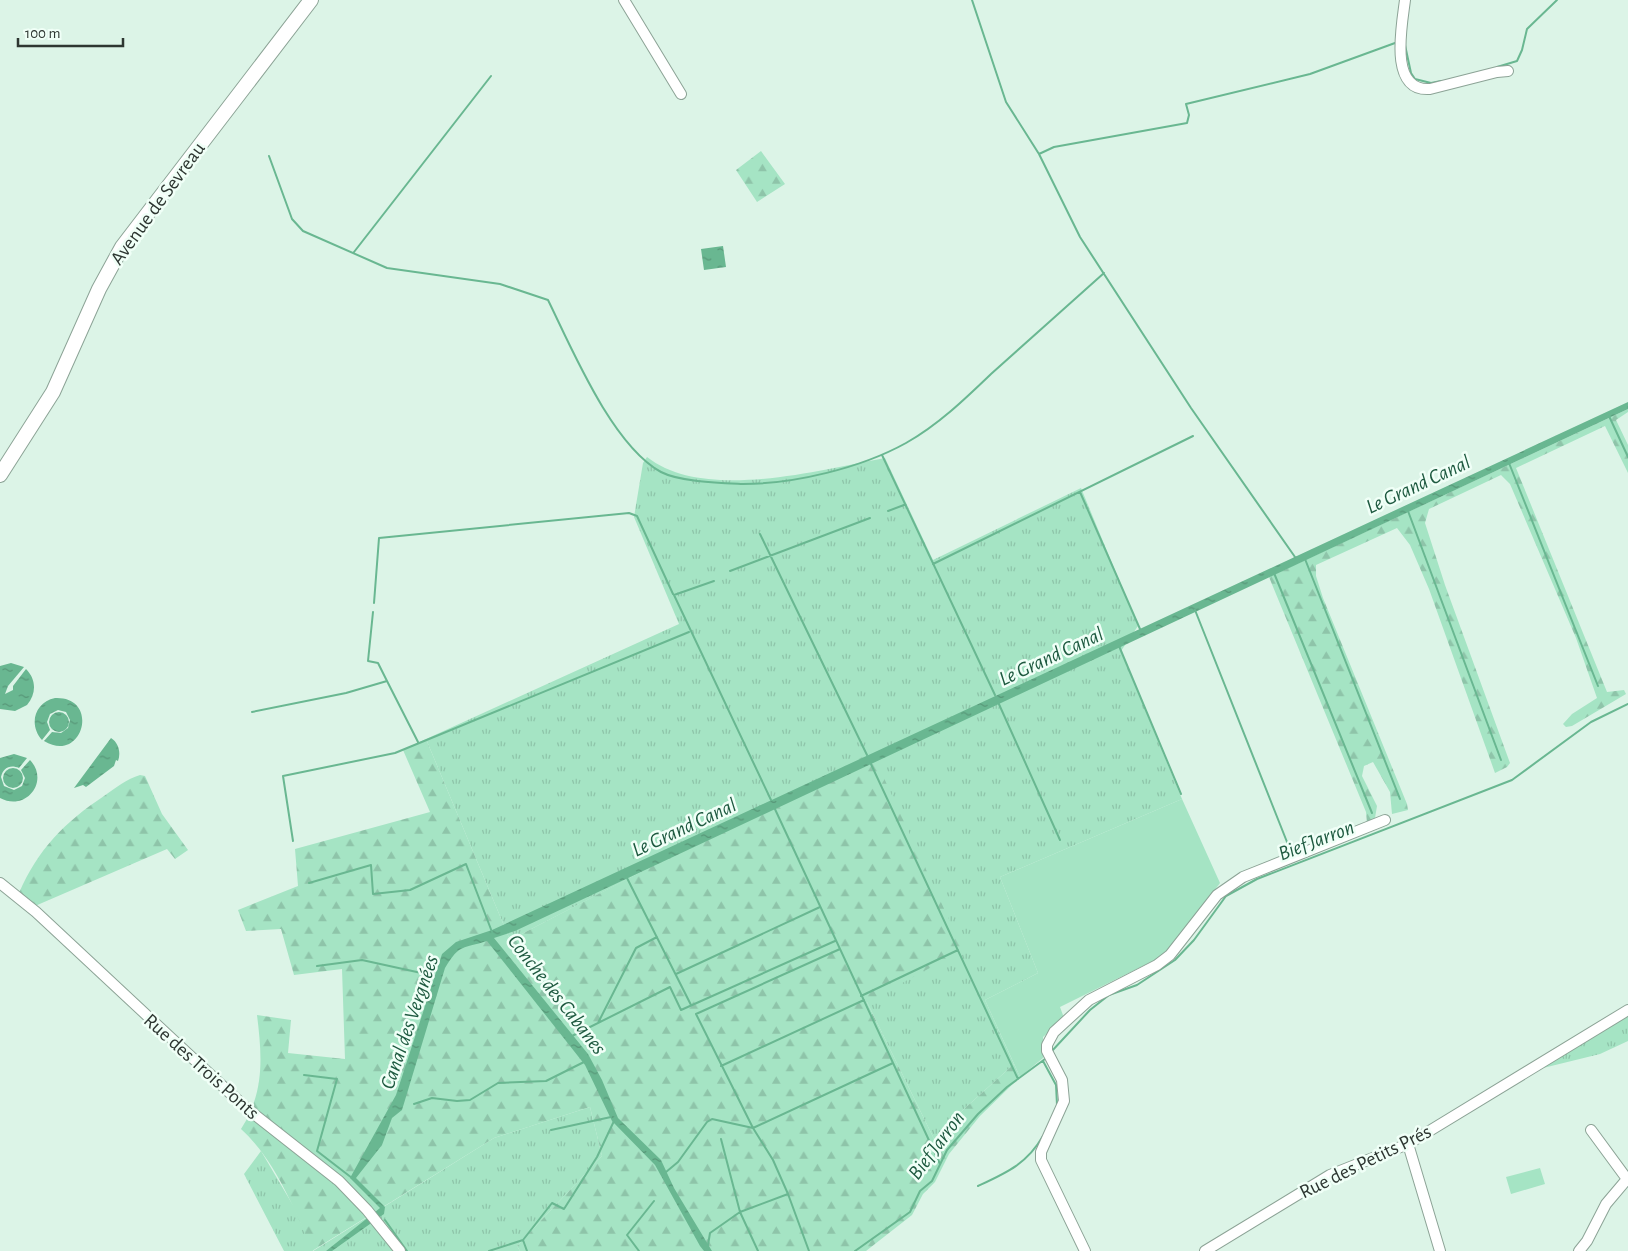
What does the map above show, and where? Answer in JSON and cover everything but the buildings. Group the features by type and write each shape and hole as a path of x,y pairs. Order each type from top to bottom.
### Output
{"main road":[{"name":"Avenue de Sevreau","path":"0,475 53,392 99,289 122,247 311,0"}],"street":[{"path":"624,0 681,94"},
{"path":"1405,0 1400,49 1405,72 1412,85 1420,89 1430,89 1508,71"},
{"path":"1085,1251 1040,1156 1064,1101 1062,1080 1048,1052 1047,1045 1050,1037 1089,1000 1157,965 1170,955 1209,904 1226,888 1243,878 1385,820"},
{"name":"Rue des Trois Ponts","path":"0,883 36,912 245,1107 338,1181 367,1210 400,1251"},
{"name":"Rue des Petits Prés","path":"1205,1251 1330,1175 1408,1144 1628,1010"},
{"path":"1578,1251 1587,1241 1606,1204 1628,1178 1591,1130"},
{"path":"1408,1144 1440,1251"}],"green space":[{"path":"761,151 785,184 757,202 736,170"},
{"path":"1628,409 1628,412 1616,420 1628,445 1628,473 1605,426 1516,468 1607,692 1624,690 1626,694 1572,726 1566,727 1563,724 1572,714 1597,698 1576,638 1510,484 1501,475 1429,509 1425,523 1445,585 1510,763 1507,767 1495,773 1429,589 1410,545 1397,528 1316,565 1316,576 1323,598 1407,804 1408,810 1392,814 1390,792 1373,762 1364,766 1362,776 1377,806 1375,818 1367,823 1366,812 1269,577"},
{"path":"647,457 671,470 699,478 730,480 796,475 885,458 933,560 1081,488 1138,626 1121,651 1182,799 1000,877 1038,973 985,1000 1014,1064 954,1118 936,1143 867,1002 872,753 510,940 426,739 679,624 634,517 643,463"},
{"path":"426,739 510,940 872,752 963,950 867,1002 936,1143 954,1118 1014,1064 1020,1077 980,1116 949,1154 935,1182 923,1194 912,1215 866,1251 520,1251 517,1246 602,1156 590,1107 494,1138 312,1251 299,1219 274,1170 253,1141 241,1129 254,1101 260,1074 257,1015 291,1020 288,1053 345,1059 342,969 294,975 281,929 246,931 238,910 298,886 295,849 430,812 403,750"},
{"path":"140,775 145,776 162,814 188,850 175,859 167,849 35,906 19,893 44,850 65,827 117,787"},
{"path":"1182,799 1220,883 1167,954 1060,1007 1064,1018 1043,1037 1043,1058 1020,1077 985,1000 1038,973 1000,877"},
{"path":"1628,1015 1628,1041 1600,1054 1539,1069"},
{"path":"590,1107 602,1156 517,1246 520,1251 313,1251 494,1138"},
{"path":"261,1151 294,1207 313,1251 284,1251 244,1174"},
{"path":"1540,1168 1545,1184 1511,1194 1506,1177"}],"water":[{"path":"723,246 726,267 704,270 701,249"},
{"path":"1628,402 1628,409 515,931 494,938 588,1054 602,1080 618,1118 661,1160 674,1188 712,1251 704,1251 700,1246 655,1165 612,1121 585,1065 487,941 463,948 455,954 445,968 402,1110 392,1118 382,1145 356,1178 385,1207 384,1214 332,1251 326,1251 380,1208 350,1178 396,1095 442,954 456,942 492,930"},
{"path":"11,663 24,667 8,686 5,694 13,690 13,686 26,669 32,677 34,686 34,691 27,705 15,711 0,709 0,666"},
{"path":"55,698 69,700 78,707 82,717 81,728 77,737 69,744 58,746 44,741 52,732 61,733 68,728 70,720 66,712 58,710 50,714 47,722 50,730 42,740 35,727 38,709 48,700"},
{"path":"59,712 66,715 69,722 66,729 59,732 52,729 49,722 52,715"},
{"path":"111,738 119,748 118,761 116,760 114,766 86,787 83,785 74,788"},
{"path":"14,754 27,758 19,768 10,767 3,771 1,777 4,786 14,790 22,786 25,778 21,770 30,760 36,768 37,777 36,785 26,798 10,801 0,798 0,758"},
{"path":"13,768 20,771 23,778 20,785 13,788 6,785 3,778 6,771"}],"waterway":[{"path":"972,0 1006,102 1039,154 1080,237 1191,408 1295,557"},
{"path":"1497,67 1517,61 1527,29 1557,0"},
{"path":"1039,154 1054,147 1187,123 1189,115 1186,104 1310,74 1395,43"},
{"path":"1405,45 1411,73 1415,79 1431,83 1441,81"},
{"path":"354,252 491,76"},
{"path":"269,156 292,219 303,231 387,268 500,284 548,300 581,369 610,419 626,441 643,459 661,472 689,480 743,484 784,481 827,473 888,452 918,436 951,411 1104,273"},
{"path":"1609,416 1628,457"},
{"path":"933,564 1193,436"},
{"path":"882,455 995,695"},
{"path":"1509,463 1598,686"},
{"path":"1080,492 1140,629"},
{"path":"888,511 904,505"},
{"name":"Le Grand Canal","path":"1408,511 1501,760"},
{"path":"374,603 379,538 629,513 637,516 673,594"},
{"path":"730,571 870,518"},
{"path":"760,534 867,755"},
{"path":"1305,559 1400,799"},
{"path":"1274,573 1372,813"},
{"path":"714,581 674,595 771,800"},
{"path":"1195,610 1289,847"},
{"path":"373,612 368,661 378,663 387,681"},
{"path":"293,841 283,776 395,753 689,632"},
{"path":"1119,646 1181,794"},
{"path":"252,712 346,693 387,681 418,742"},
{"path":"998,702 1060,840"},
{"name":"Bief Jarron","path":"1051,1052 1090,1010 1109,995 1137,985 1175,960 1194,940 1226,896 1257,879 1512,780 1591,722 1628,704"},
{"path":"870,762 1018,1079"},
{"path":"774,807 940,1164"},
{"path":"309,883 371,865 373,894 410,890 466,864 492,932"},
{"path":"626,876 691,1005"},
{"path":"676,974 820,907"},
{"name":"Conche des Cabanes","path":"598,1023 636,948 657,937"},
{"name":"Conche des Cabanes","path":"572,1036 670,987 681,1010 835,941"},
{"path":"809,1251 773,1160 753,1128 696,1014 840,949"},
{"path":"861,996 958,950"},
{"name":"Canal des Vergnées","path":"317,966 362,960 435,976"},
{"path":"721,1066 864,1000"},
{"name":"Bief Jarron","path":"855,1251 910,1212 920,1191 932,1181 947,1150 978,1114 1007,1087 1045,1059"},
{"path":"1043,1061 1056,1085 1057,1105"},
{"name":"Conche des Cabanes","path":"414,1104 432,1098 457,1101 470,1100 498,1083 546,1081 584,1062"},
{"path":"666,1172 678,1162 707,1122 712,1119 753,1128 893,1063"},
{"path":"304,1075 337,1079 317,1151 352,1178"},
{"path":"551,1130 611,1117"},
{"path":"489,1251 523,1240 552,1203 564,1209 597,1157 614,1121"},
{"path":"978,1186 1007,1172 1023,1161 1037,1146 1043,1136"},
{"path":"721,1139 740,1212 758,1251"},
{"path":"708,1245 710,1233 740,1212 788,1194"},
{"path":"639,1251 627,1235 654,1201"},
{"path":"385,1220 407,1251"},
{"path":"523,1240 527,1251"}]}
